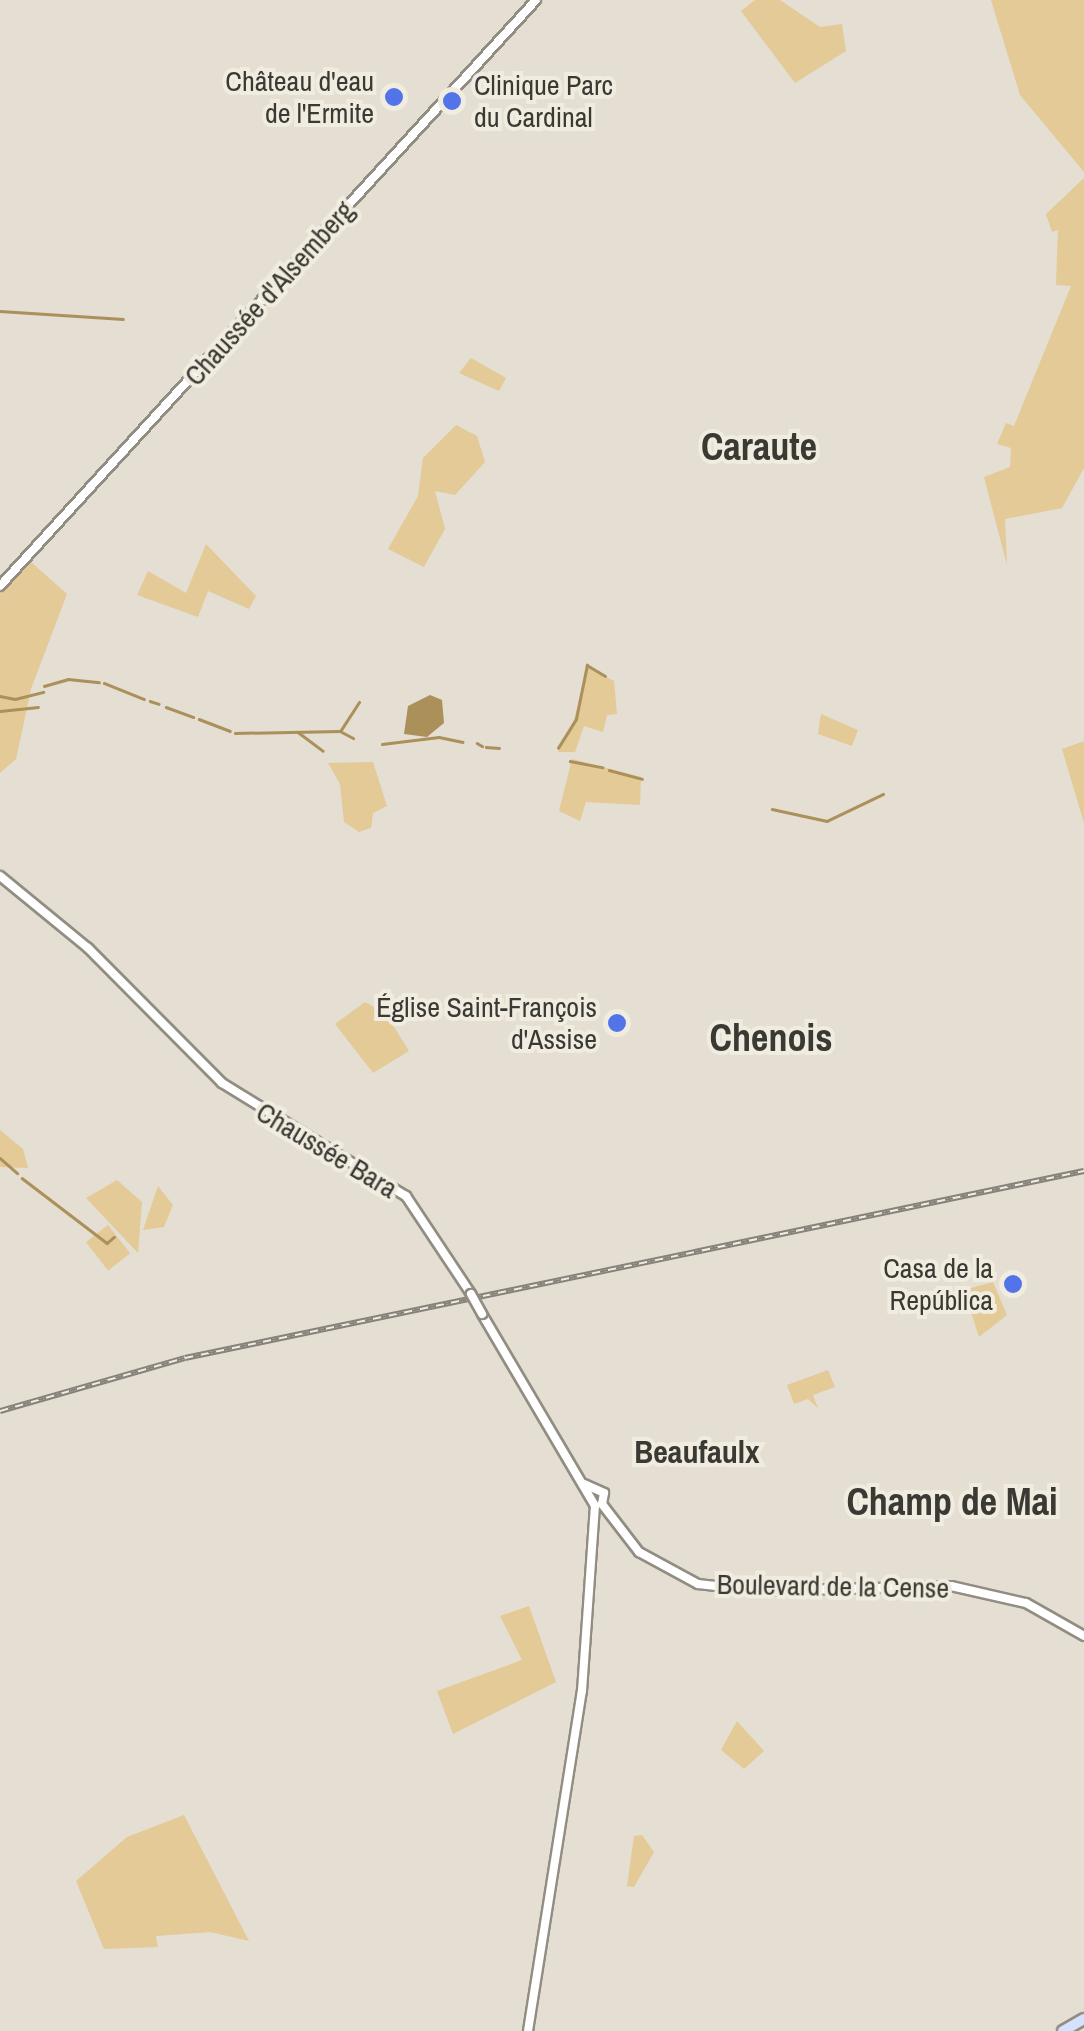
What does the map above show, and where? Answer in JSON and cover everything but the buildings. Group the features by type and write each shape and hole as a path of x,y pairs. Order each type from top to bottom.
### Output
{"main road":[{"name":"Chaussée d'Alsemberg","path":"0,586 536,0"},
{"name":"Chaussée Bara","path":"0,876 88,948 222,1084 406,1196 471,1294 591,1492"},
{"path":"591,1492 598,1505"},
{"path":"528,2031 582,1692 598,1505 604,1493 591,1492"},
{"name":"Boulevard de la Cense","path":"598,1505 639,1552 698,1584 761,1591 950,1586 1026,1603 1084,1636"},
{"path":"1064,2031 1084,2019"}],"shaded area":[{"path":"755,0 780,0 820,27 842,24 846,51 795,83 741,11"},
{"path":"991,0 1084,0 1084,172 1020,95"},
{"path":"1084,178 1084,468 1062,508 1005,519 1007,565 984,477 1010,467 1011,448 997,444 1006,423 1014,426 1071,286 1056,285 1058,230 1052,232 1046,214"},
{"path":"471,358 506,378 499,391 459,373"},
{"path":"456,425 477,436 485,462 455,495 435,491 445,529 424,567 388,549 418,496 423,458"},
{"path":"206,544 256,596 249,609 208,591 198,617 137,595 148,571 186,593"},
{"path":"31,562 67,594 31,689 16,759 0,773 0,594"},
{"path":"587,667 614,681 617,714 607,715 603,732 584,726 575,752 558,752 574,720"},
{"path":"430,695 442,700 444,723 427,737 404,734 408,706"},
{"path":"821,714 858,730 852,746 818,734"},
{"path":"1084,741 1084,823 1062,749"},
{"path":"572,759 641,777 640,805 586,802 580,821 559,811"},
{"path":"373,762 387,806 373,813 371,828 359,832 344,822 340,784 328,763"},
{"path":"365,1002 386,1014 409,1051 373,1073 335,1024"},
{"path":"0,1130 23,1149 28,1168 0,1167"},
{"path":"117,1180 142,1202 138,1253 86,1198"},
{"path":"158,1186 173,1205 164,1227 143,1230"},
{"path":"108,1225 130,1253 108,1271 86,1242"},
{"path":"993,1282 1007,1315 979,1337 964,1290"},
{"path":"828,1370 835,1387 813,1395 818,1408 808,1399 794,1404 787,1385"},
{"path":"529,1606 556,1682 453,1734 437,1691 522,1660 500,1616"},
{"path":"737,1721 764,1751 744,1769 721,1750"},
{"path":"184,1815 249,1941 210,1932 156,1936 158,1947 104,1949 76,1881 127,1837"},
{"path":"642,1835 654,1852 634,1887 627,1886 634,1836"}],"waterway":[{"path":"0,311 123,319"},
{"path":"558,748 576,719 587,665 605,676"},
{"path":"44,686 68,679 99,682"},
{"path":"104,683 144,699"},
{"path":"0,696 15,699 43,692"},
{"path":"150,701 159,704"},
{"path":"341,730 359,702"},
{"path":"0,711 38,707"},
{"path":"166,707 193,717"},
{"path":"199,719 230,731"},
{"path":"235,733 340,731 353,738"},
{"path":"298,732 323,751"},
{"path":"382,744 439,737 462,742"},
{"path":"477,743 482,746"},
{"path":"486,747 499,748"},
{"path":"570,761 602,767"},
{"path":"609,770 642,779"},
{"path":"772,809 827,821 883,794"},
{"path":"0,1158 17,1173"},
{"path":"22,1178 107,1243 114,1237"}],"railway":[{"path":"0,1411 185,1358 1084,1171"}],"place":[{"name":"Château d'eau de l'Ermite","path":"394,97"},
{"name":"Clinique Parc du Cardinal","path":"452,101"},
{"name":"Église Saint-François d'Assise","path":"617,1023"},
{"name":"Casa de la República","path":"1013,1284"}],"district":[{"name":"Caraute","path":"759,447"},
{"name":"Chenois","path":"771,1038"},
{"name":"Beaufaulx","path":"697,1452"},
{"name":"Champ de Mai","path":"952,1502"}]}
